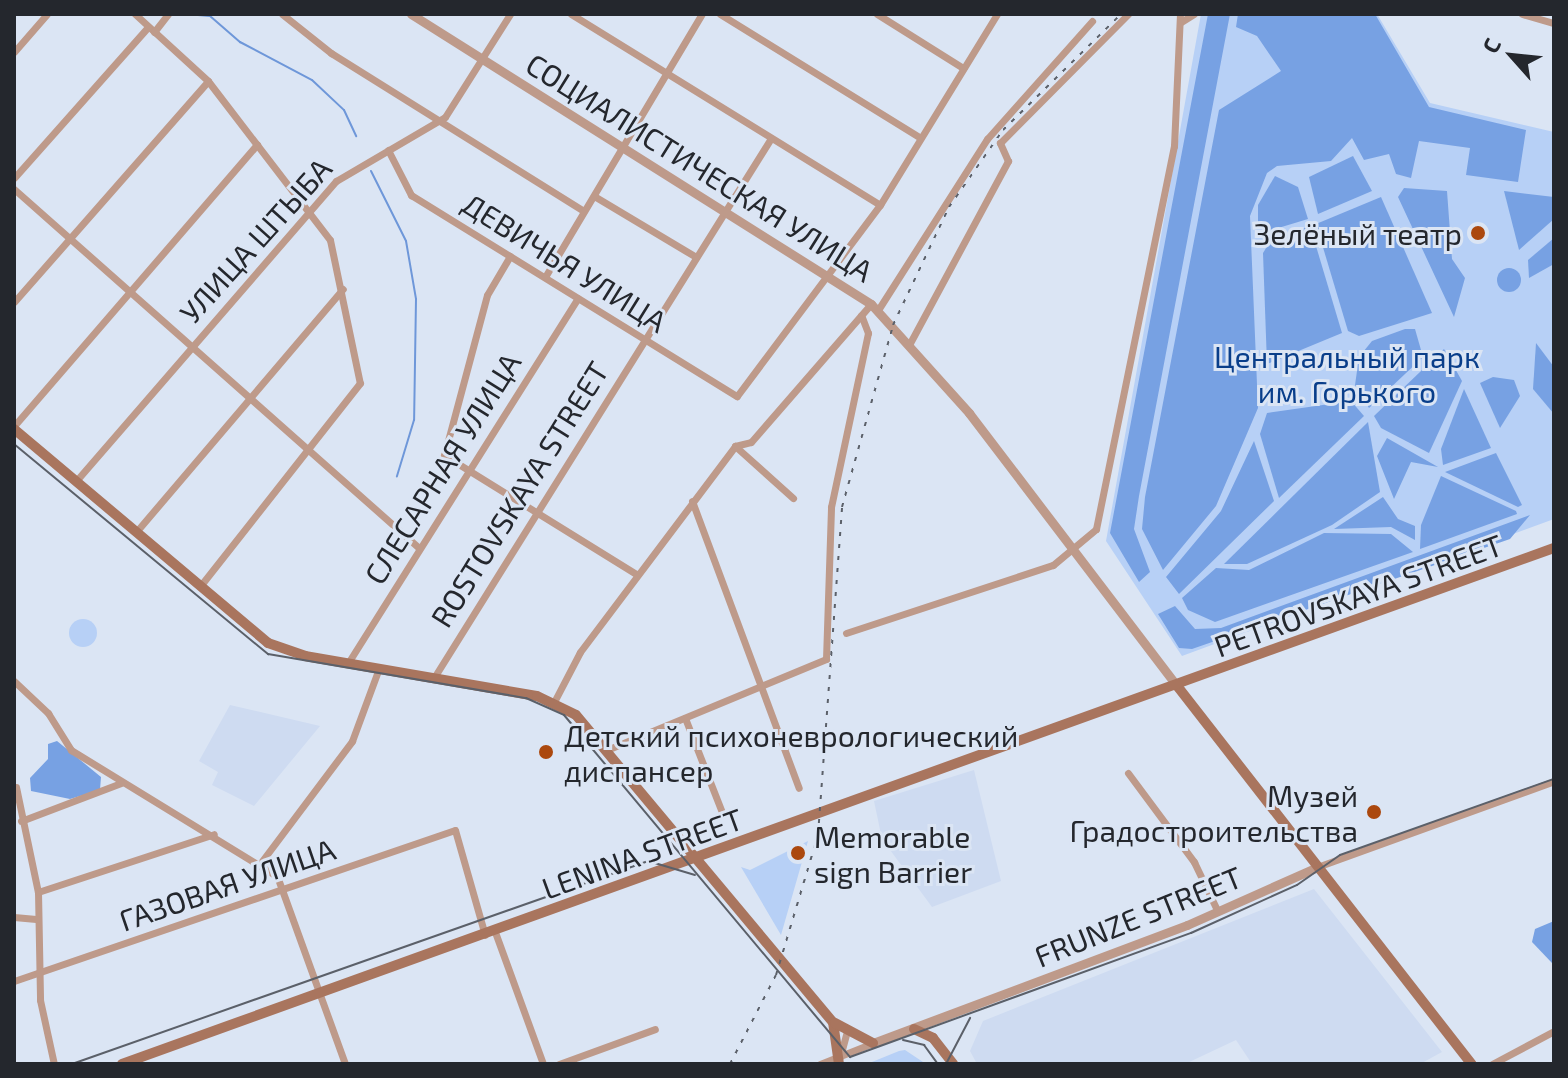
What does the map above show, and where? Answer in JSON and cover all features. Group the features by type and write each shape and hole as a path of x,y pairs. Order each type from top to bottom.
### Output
{"main road":[{"path":"14,428 268,643 348,663 435,676 554,702 609,749 833,1022 846,1034 873,1043"},
{"name":"PETROVSKAYA STREET","path":"1178,687 1554,548"},
{"path":"1178,687 1315,868 1472,1064"},
{"name":"LENINA STREET","path":"122,1064 1178,687"},
{"path":"833,1022 840,1060"},
{"path":"914,1029 933,1038 953,1064"}],"street":[{"path":"14,52 47,14"},
{"path":"135,14 208,81 310,209 330,240 343,289 360,383 308,453 200,586"},
{"path":"14,178 168,14"},
{"path":"282,14 439,121 584,211"},
{"name":"СОЦИАЛИСТИЧЕСКАЯ УЛИЦА","path":"411,14 727,208 874,307 910,343 1077,551 1178,687"},
{"name":"УЛИЦА ШТЫБА","path":"76,481 310,209 360,161 388,150 439,121 510,14"},
{"path":"571,14 880,205"},
{"path":"545,277 702,14"},
{"path":"720,14 919,137"},
{"path":"877,14 963,68"},
{"path":"830,276 880,205 997,14"},
{"path":"910,343 1007,164 1000,143 1128,14"},
{"path":"846,633 1077,551 1099,522 1174,146 1180,18 1194,14"},
{"path":"1522,14 1554,23"},
{"path":"554,702 636,574 735,446 751,442 861,315 874,307 987,139 1092,21"},
{"path":"14,302 208,81"},
{"name":"ROSTOVSKAYA STREET","path":"435,676 535,511 771,138"},
{"path":"14,428 127,291 257,144"},
{"name":"ДЕВИЧЬЯ УЛИЦА","path":"388,150 411,195 737,396 830,276"},
{"path":"14,189 308,453 419,548"},
{"path":"594,196 696,257"},
{"path":"510,256 487,295 444,455 636,574"},
{"path":"136,532 343,289"},
{"name":"СЛЕСАРНАЯ УЛИЦА","path":"348,663 578,298"},
{"path":"609,749 826,659 831,507 868,333 861,315"},
{"path":"735,446 793,498"},
{"path":"692,501 758,688 799,788"},
{"path":"262,861 352,741 379,668"},
{"path":"14,681 48,713 71,750 121,783 262,861 284,890 324,994 345,1064"},
{"path":"685,718 723,815"},
{"path":"1128,773 1201,872 1218,912"},
{"name":"FRUNZE STREET","path":"873,1043 1218,912 1315,868 1554,781"},
{"path":"21,821 121,783"},
{"path":"16,787 24,800 21,821 38,892 37,975 54,1064"},
{"name":"ГАЗОВАЯ УЛИЦА","path":"14,981 455,830 490,934"},
{"path":"38,892 215,834"},
{"path":"14,917 36,919"},
{"path":"490,934 543,1064"},
{"path":"559,1064 655,1029"},
{"path":"1492,1064 1554,1031"},
{"path":"840,1060 846,1034"},
{"path":"820,1064 840,1060 873,1043"}],"shaded area":[{"path":"1208,14 1230,14 1139,496 1134,529 1150,572 1139,582 1110,533"},
{"path":"1238,14 1375,14 1429,107 1526,130 1518,182 1466,175 1470,148 1419,141 1411,178 1396,174 1389,154 1364,160 1352,138 1331,161 1277,166 1267,173 1250,216 1258,408 1216,506 1163,570 1142,529 1145,497 1219,110 1281,71 1257,36 1236,27"},
{"path":"1353,156 1372,191 1318,214 1309,177"},
{"path":"1275,176 1298,187 1308,219 1268,231 1258,225 1258,205"},
{"path":"1404,188 1447,191 1452,259 1465,278 1454,317 1398,197"},
{"path":"1504,191 1554,197 1554,219 1519,250"},
{"path":"1381,197 1432,313 1359,336 1348,331 1316,224"},
{"path":"1310,226 1342,333 1267,364 1263,253 1271,240"},
{"path":"1554,238 1554,264 1529,278 1528,260"},
{"path":"1509,268 1517,272 1521,280 1517,288 1509,292 1501,288 1497,280 1501,272"},
{"path":"1405,329 1415,329 1423,357 1369,408 1355,385 1359,357 1372,341"},
{"path":"1536,343 1554,367 1554,414 1533,389"},
{"path":"1444,349 1462,381 1429,453 1381,428 1374,416"},
{"path":"1493,377 1514,380 1520,396 1500,428 1480,383"},
{"path":"1464,389 1491,448 1443,465 1441,449"},
{"path":"1351,401 1364,416 1279,498 1260,434 1267,413"},
{"path":"1368,422 1380,492 1332,525 1247,564 1224,564"},
{"path":"1387,438 1438,467 1411,462 1394,499 1377,456"},
{"path":"1254,441 1274,501 1179,594 1166,577 1221,511"},
{"path":"1496,453 1522,505 1518,507 1445,472"},
{"path":"1441,476 1517,514 1420,549 1421,525"},
{"path":"1383,497 1398,519 1415,526 1415,540 1391,527 1334,529"},
{"path":"1530,515 1510,539 1192,649 1179,648 1158,614 1175,606 1195,629 1221,628"},
{"path":"1324,533 1391,534 1413,552 1215,622 1188,610 1182,598 1216,568 1249,570"},
{"path":"230,705 320,726 254,806 212,785 218,772 199,761"},
{"path":"57,741 101,777 100,790 70,799 31,791 30,778 48,759 48,744"},
{"path":"974,770 1001,881 932,907 882,839 874,801"},
{"path":"1314,889 1442,1052 1420,1064 1252,1064 1236,1040 1185,1064 977,1064 970,1051 983,1021"},
{"path":"1554,921 1552,963 1532,942 1535,929"}],"green space":[{"name":"Центральный парк им. Горького","path":"1201,14 1377,14 1430,103 1554,132 1554,519 1182,656 1106,541"},
{"path":"83,619 93,623 97,633 93,643 83,647 73,643 69,633 73,623"},
{"path":"808,841 781,935 741,867 750,870"},
{"path":"905,1050 926,1064 867,1064 899,1051"}],"waterway":[{"path":"186,14 210,16 240,42 312,80 344,110 356,136"},
{"path":"371,171 406,241 416,299 414,420 397,476"}],"tram line":[{"path":"14,444 268,654 526,698 564,715 850,1057 1191,933 1297,885 1340,855 1554,779"},
{"path":"72,1064 648,861 695,875"},
{"path":"946,1064 970,1018"},
{"path":"903,1040 924,1045 938,1064"}],"railway":[{"path":"730,1064 776,975 818,835 842,507 893,325 949,207 1003,130 1121,14"}],"place":[{"name":"Зелёный театр","path":"1478,233"},
{"name":"Детский психоневрологический диспансер","path":"546,752"},
{"name":"Музей Градостроительства","path":"1374,812"},
{"name":"Memorable sign Barrier","path":"798,853"}]}
